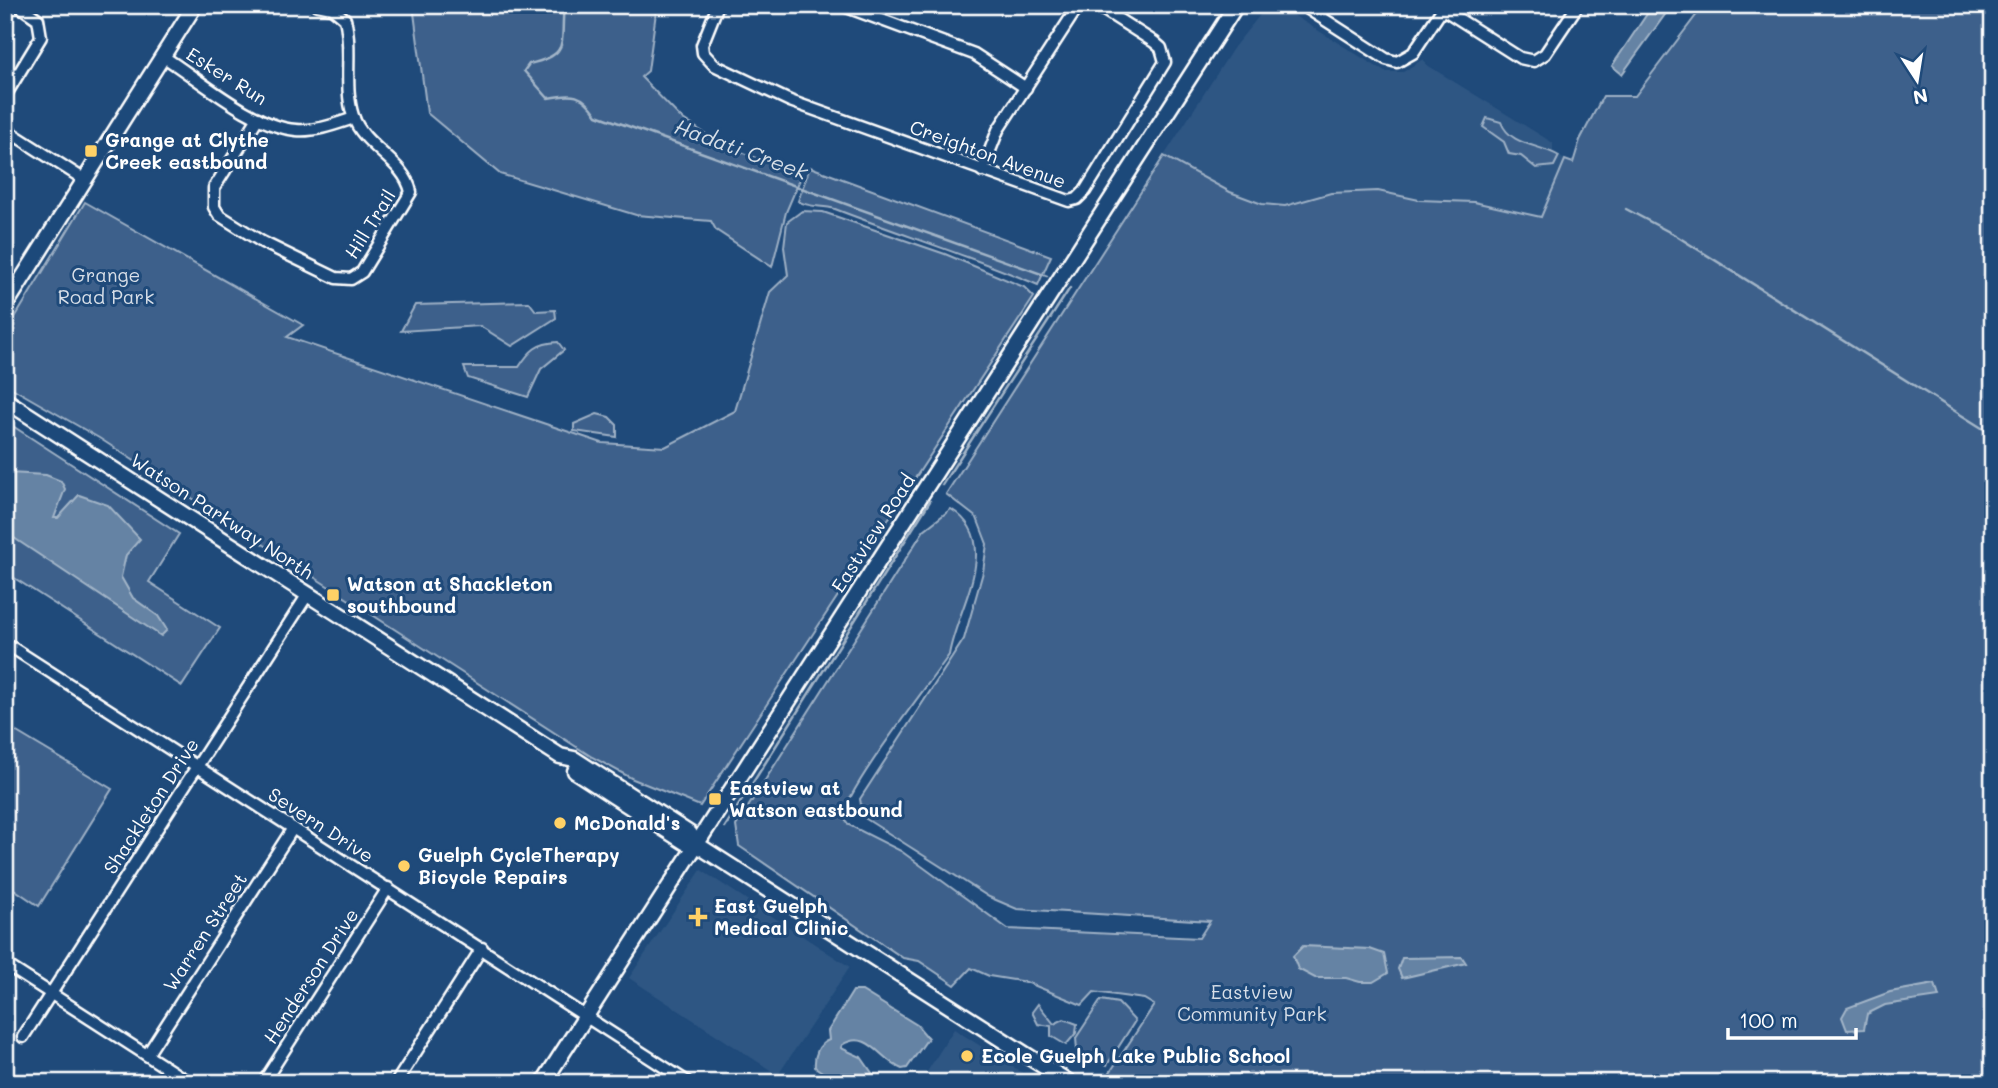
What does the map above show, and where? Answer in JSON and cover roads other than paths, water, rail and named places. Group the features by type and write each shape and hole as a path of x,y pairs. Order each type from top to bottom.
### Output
{"street":[{"path":"5,96 41,37 38,19 18,5"},
{"path":"5,306 195,5"},
{"name":"Hill Trail","path":"258,118 214,188 214,207 219,215 262,242 344,280 362,272 411,192 404,175 367,140 354,118 345,19 331,8 317,5"},
{"name":"Creighton Avenue","path":"719,5 702,45 703,53 714,65 790,101 1060,200 1077,199 1085,191 1166,62 1161,48 1154,42 1096,5"},
{"path":"841,5 974,54 1026,88"},
{"path":"982,172 998,130 1079,5"},
{"name":"Eastview Road","path":"543,1083 1236,5"},
{"path":"1302,5 1386,60 1397,62 1413,53 1444,7 1520,58 1534,61 1545,54 1578,5"},
{"name":"Esker Run","path":"164,57 258,118 296,130 312,130 354,118"},
{"path":"5,129 85,180"},
{"name":"Watson Parkway North","path":"5,400 560,756 574,759 691,834 696,844 1070,1083"},
{"name":"Shackleton Drive","path":"23,1037 308,594"},
{"name":"Severn Drive","path":"5,643 689,1083"},
{"name":"Warren Street","path":"147,1055 293,828"},
{"name":"Henderson Drive","path":"263,1083 388,888"},
{"path":"396,1083 481,948"},
{"path":"5,964 190,1083"}],"waterway":[{"name":"Hadati Creek","path":"564,5 561,45 552,56 529,64 524,71 548,98 576,96 587,102 597,115 1047,276"},
{"path":"1626,209 1675,235 1993,435"},
{"path":"942,485 1070,288"},
{"path":"725,827 930,501"}],"place":[{"name":"Grange at Clythe Creek eastbound","path":"91,151"},
{"name":"Watson at Shackleton southbound","path":"333,595"},
{"name":"Eastview at Watson eastbound","path":"715,799"},
{"name":"McDonald's","path":"560,823"},
{"name":"Guelph CycleTherapy Bicycle Repairs","path":"404,866"},
{"name":"East Guelph Medical Clinic","path":"698,917"},
{"name":"Ecole Guelph Lake Public School","path":"967,1056"}],"park label":[{"name":"Grange Road Park","path":"106,286"},
{"name":"Eastview Community Park","path":"1252,1003"}]}
